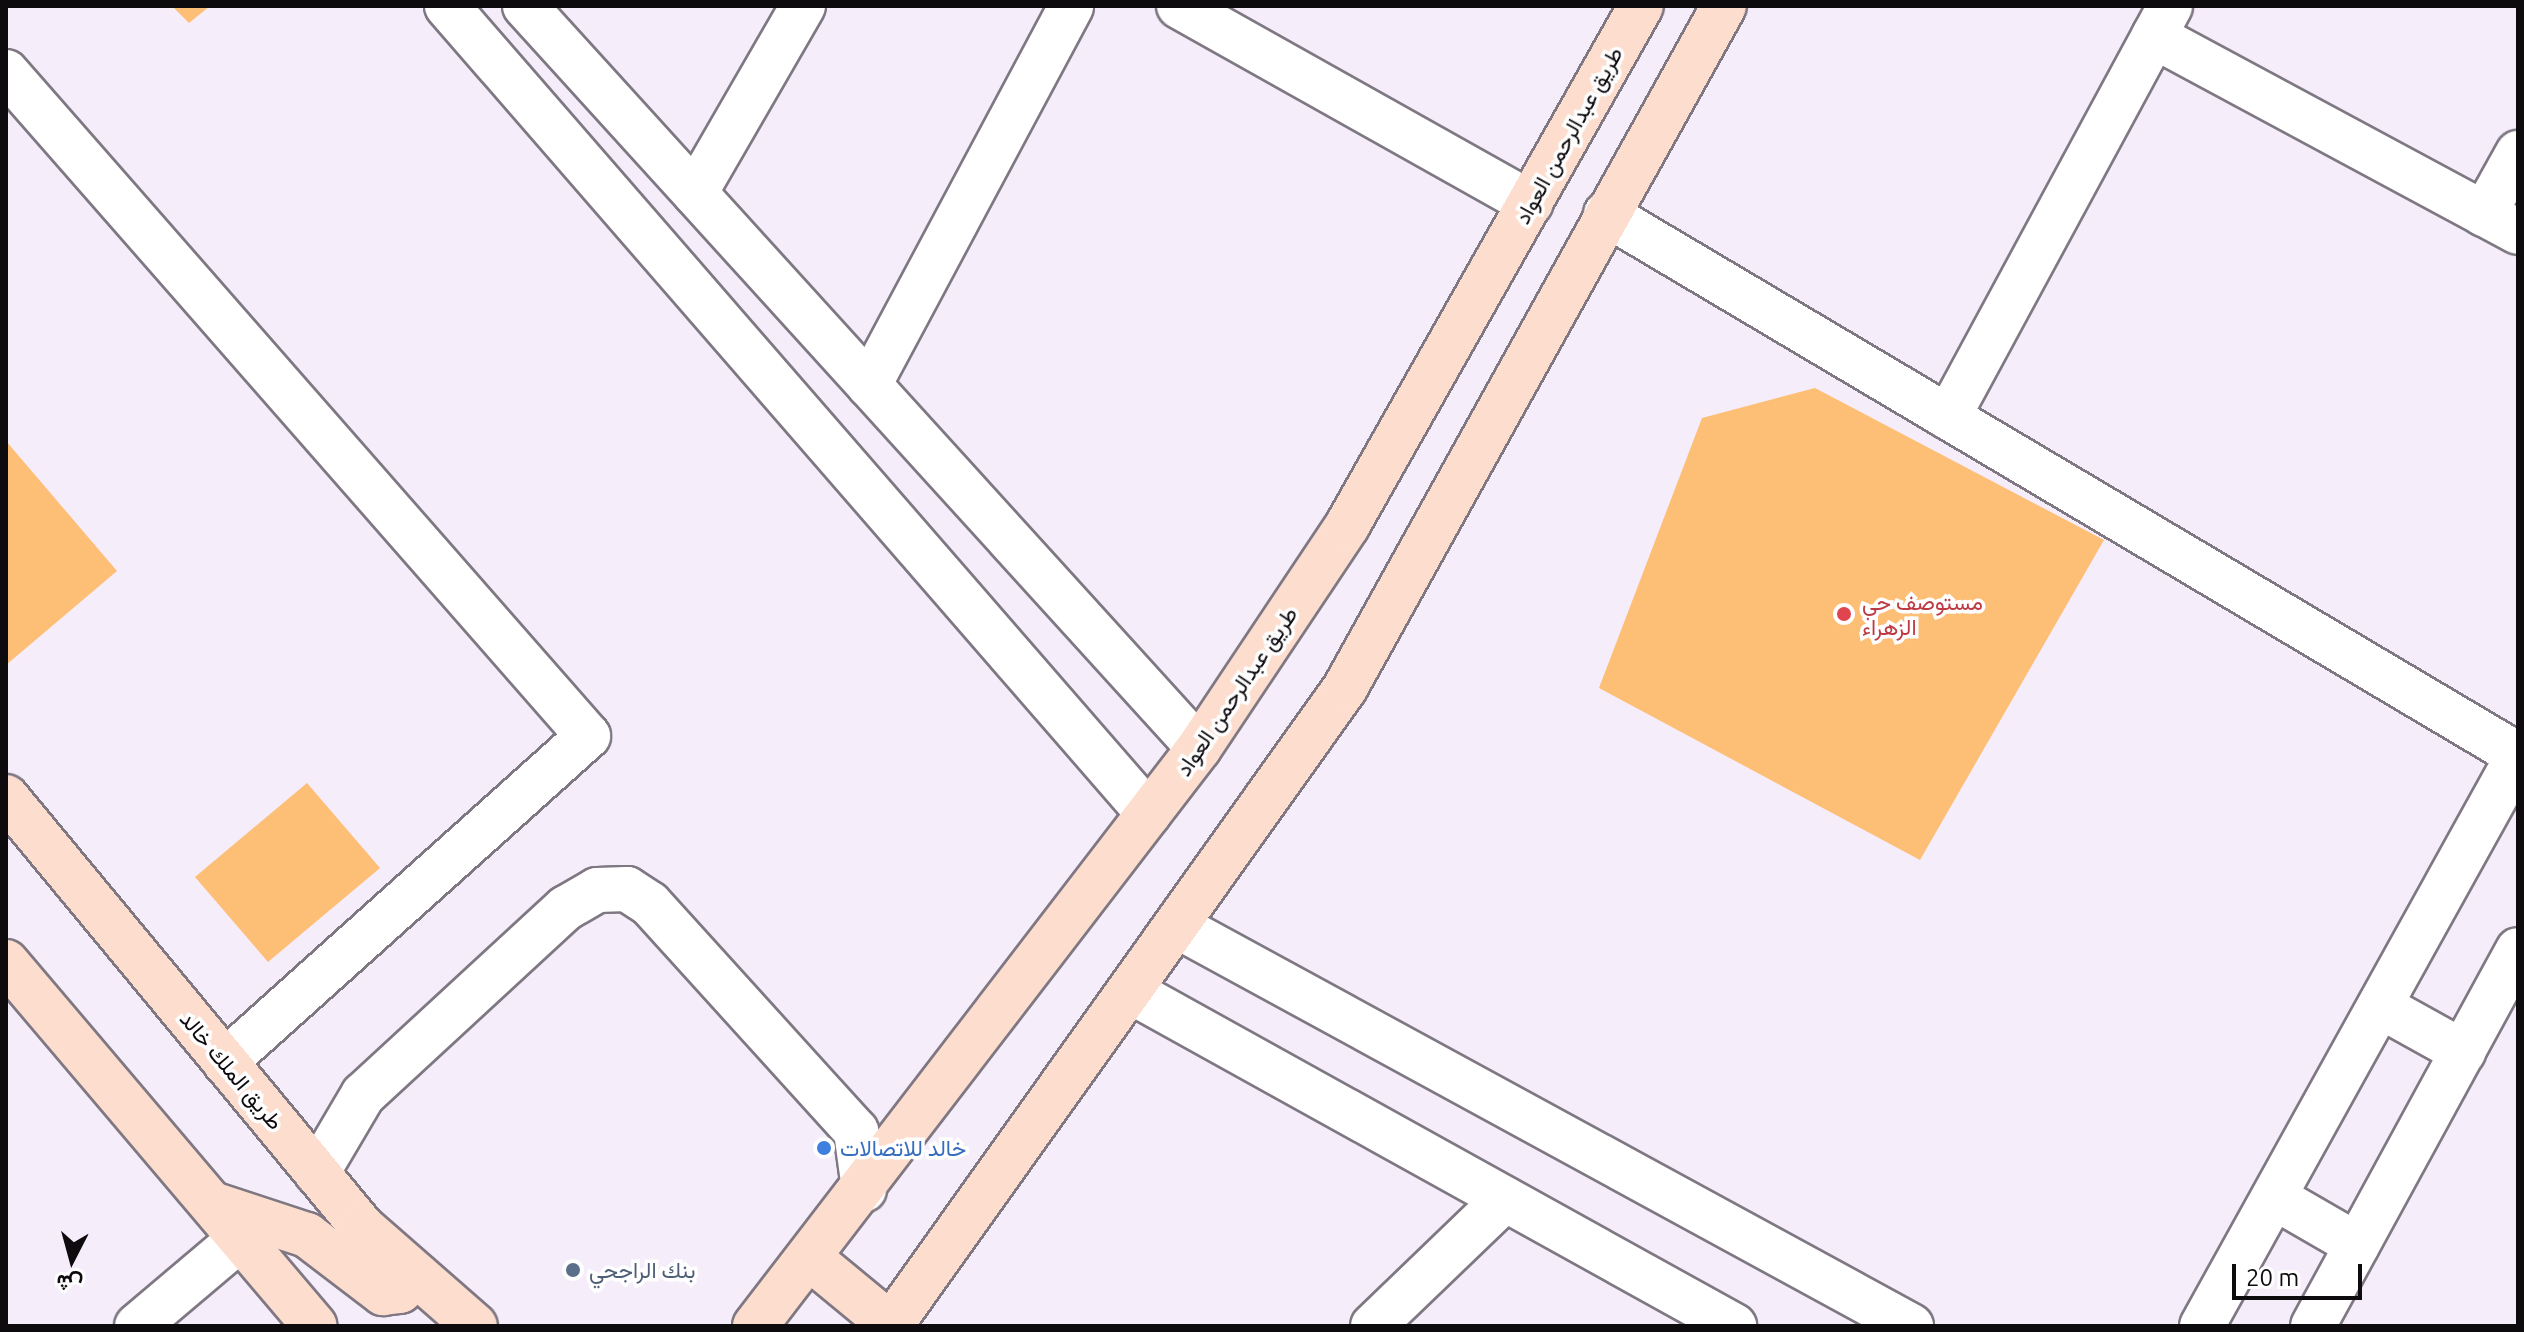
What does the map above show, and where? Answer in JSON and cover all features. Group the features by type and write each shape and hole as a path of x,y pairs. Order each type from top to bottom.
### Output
{"main road":[{"name":"طريق عبدالرحمن العواد","path":"755,1326 811,1259 1199,748 1347,526 1641,6"},
{"path":"811,1259 890,1326 1345,688 1724,6"},
{"name":"طريق الملك خالد","path":"6,797 362,1227 475,1326"},
{"path":"6,962 315,1326"},
{"path":"212,1204 307,1235 383,1293 400,1291 417,1275"}],"street":[{"path":"447,6 1149,814"},
{"path":"525,6 1199,748"},
{"path":"695,193 803,6"},
{"path":"869,385 1071,6"},
{"path":"1179,6 1530,203"},
{"path":"1948,417 2162,21 2501,223 2518,153"},
{"path":"6,72 588,736 225,1062"},
{"path":"1606,214 2518,756 2202,1326"},
{"path":"317,1173 363,1095 566,908 597,890 627,889 650,904 856,1131 864,1189"},
{"path":"1177,926 1911,1326"},
{"path":"2313,1326 2518,950"},
{"path":"1130,991 1734,1326"},
{"path":"2380,1006 2463,1052"},
{"path":"2274,1197 2357,1245"},
{"path":"1373,1326 1505,1199"},
{"path":"137,1326 241,1238"}],"building":[{"path":"172,6 210,6 189,23"},
{"name":"مستوصف حي الزهراء","path":"1815,388 2104,540 1920,860 1599,688 1702,418"},
{"path":"6,441 117,571 6,665"},
{"path":"307,783 380,868 268,962 195,877"}],"place":[{"name":"مستوصف حي الزهراء","path":"1844,614"},
{"name":"خالد للاتصالات","path":"824,1148"},
{"name":"بنك الراجحي","path":"573,1270"}]}
